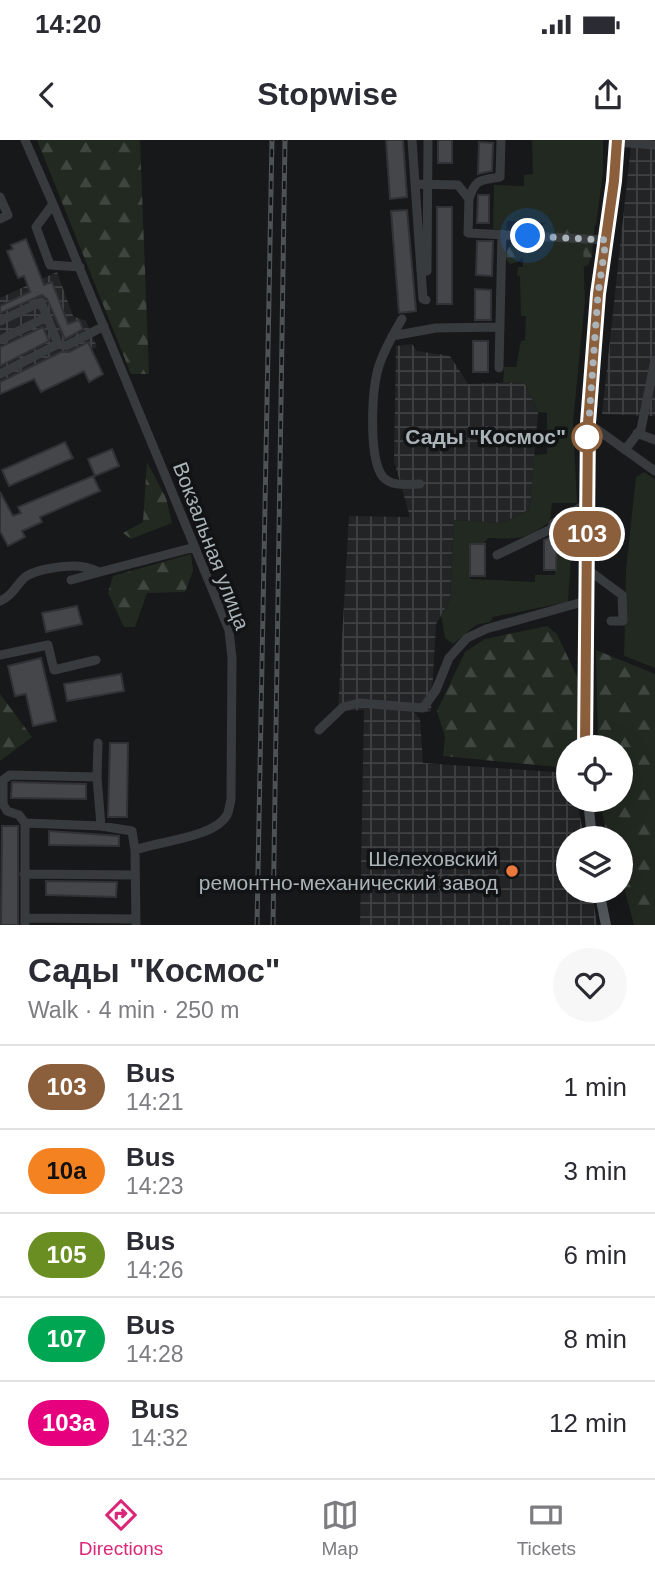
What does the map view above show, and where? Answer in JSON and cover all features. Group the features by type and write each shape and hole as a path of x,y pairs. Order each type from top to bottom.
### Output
{"main road":[{"path":"585,735 588,423 598,294 617,141"},
{"path":"601,903 606,925"}],"street":[{"name":"Вокзальная улица","path":"25,140 229,630 232,658 231,799 228,814 216,827 201,833 152,843 135,850"},
{"path":"412,140 426,300 428,140"},
{"path":"500,140 500,177 481,180 473,186 469,200 468,233 606,240"},
{"path":"617,141 655,145"},
{"path":"415,184 458,185 469,200"},
{"path":"0,197 8,215 0,219"},
{"path":"53,204 36,227 50,265 80,267"},
{"path":"499,368 502,234"},
{"path":"0,321 41,302 58,344"},
{"path":"0,340 47,317"},
{"path":"402,319 378,369 373,389 376,455 384,478 397,484 420,484"},
{"path":"0,374 58,344 66,346 104,326"},
{"path":"392,336 436,328 500,327"},
{"path":"625,450 640,429 655,359"},
{"path":"588,423 655,471"},
{"path":"637,433 655,440"},
{"path":"497,555 551,530 554,523 587,503"},
{"path":"71,580 195,547"},
{"path":"0,601 8,597 28,575 75,566 100,572"},
{"path":"587,569 622,595 623,621 611,621"},
{"path":"319,730 344,707 359,703 423,708 436,690 449,658 467,638 486,629 586,601"},
{"path":"0,655 48,645 54,670 96,660"},
{"path":"98,743 100,826"},
{"path":"24,823 100,826 132,831 135,850 136,922 25,922 24,823 19,815 4,808 4,780 10,775 97,777"},
{"path":"24,874 135,875"}],"shaded area":[{"path":"631,145 655,146 655,416 602,414"},
{"path":"57,272 73,316 86,321 97,347 0,395 0,298"},
{"path":"412,344 417,351 450,356 468,384 524,382 538,412 530,509 503,523 454,520 450,600 436,624 431,712 412,710 420,719 423,763 556,772 556,812 579,812 582,826 556,826 556,903 594,903 597,925 360,925 364,710 338,711 349,516 410,517 394,461 396,346"}],"green space":[{"path":"37,140 140,140 149,374 131,374"},
{"path":"532,140 603,140 603,172 596,225 507,221 506,230 493,229 494,185 524,186 524,175 533,174"},
{"path":"596,206 592,256 588,265 579,268 524,256 518,262 510,264 506,259 507,250 522,226 540,227 551,220"},
{"path":"523,243 583,244 585,301 573,422 577,503 552,503 550,522 527,535 488,538 483,544 471,544 470,579 535,582 535,575 555,575 557,525 574,514 568,602 493,617 490,622 476,625 453,644 445,638 441,615 450,600 454,520 503,523 530,509 534,455 547,454 547,413 538,412 524,382 503,383 504,367 516,367 521,341 525,340 526,316 521,316 520,276 517,276 518,267 523,267"},
{"path":"147,462 166,498 172,523 131,539 123,533 143,522"},
{"path":"644,472 655,479 655,668 624,656 626,569 636,477"},
{"path":"191,554 193,571 185,592 147,593 135,627 124,627 108,593 113,576"},
{"path":"547,626 557,634 579,681 579,735 556,735 556,767 443,756 445,737 437,711 465,652 485,639"},
{"path":"596,650 655,674 655,925 634,925 628,903 633,903 633,826 605,826 602,812 633,812 633,735 598,735"},
{"path":"0,694 32,737 0,761"}],"building":[{"path":"386,140 403,140 407,197 390,199"},
{"path":"438,140 452,140 452,163 438,163"},
{"path":"479,142 493,143 492,171 478,174"},
{"path":"478,195 489,195 489,223 477,223"},
{"path":"437,207 452,207 452,304 437,304"},
{"path":"407,210 416,311 399,313 391,211"},
{"path":"26,239 44,285 52,282 68,324 79,320 83,329 65,339 47,299 42,295 0,313 0,306 30,292 24,276 18,278 7,251 13,249 11,245"},
{"path":"477,241 493,241 492,276 476,275"},
{"path":"475,289 491,290 491,320 475,320"},
{"path":"43,327 49,341 0,366 0,347"},
{"path":"473,341 488,341 488,372 473,372"},
{"path":"88,342 103,374 89,382 84,371 41,392 34,379 0,394 0,382"},
{"path":"65,442 73,458 9,486 2,470"},
{"path":"112,449 119,466 95,476 88,459"},
{"path":"93,476 100,491 40,517 42,522 22,531 25,537 8,546 0,531 0,492 13,516 21,513 18,507"},
{"path":"557,538 556,570 544,570 544,540"},
{"path":"470,544 485,544 485,576 470,576"},
{"path":"77,606 82,624 46,632 42,613"},
{"path":"41,658 56,721 33,726 26,694 15,696 8,666"},
{"path":"121,674 124,691 67,701 64,684"},
{"path":"110,743 128,743 127,817 108,817"},
{"path":"12,782 86,784 86,799 11,798"},
{"path":"2,826 18,826 18,925 1,925"},
{"path":"49,831 119,836 119,846 49,845"},
{"path":"46,881 117,882 116,897 46,895"}],"railway":[{"path":"257,925 272,140"},
{"path":"273,925 285,140"}],"bus line":[{"name":"103","path":"585,735 588,423 598,294 617,140"}],"place":[{"name":"Сады \"Космос\"","path":"587,437"},
{"name":"Шелеховский ремонтно-механический завод","path":"512,871"}],"route":[{"path":"528,236 606,240 598,294 587,448 587,437"}]}
